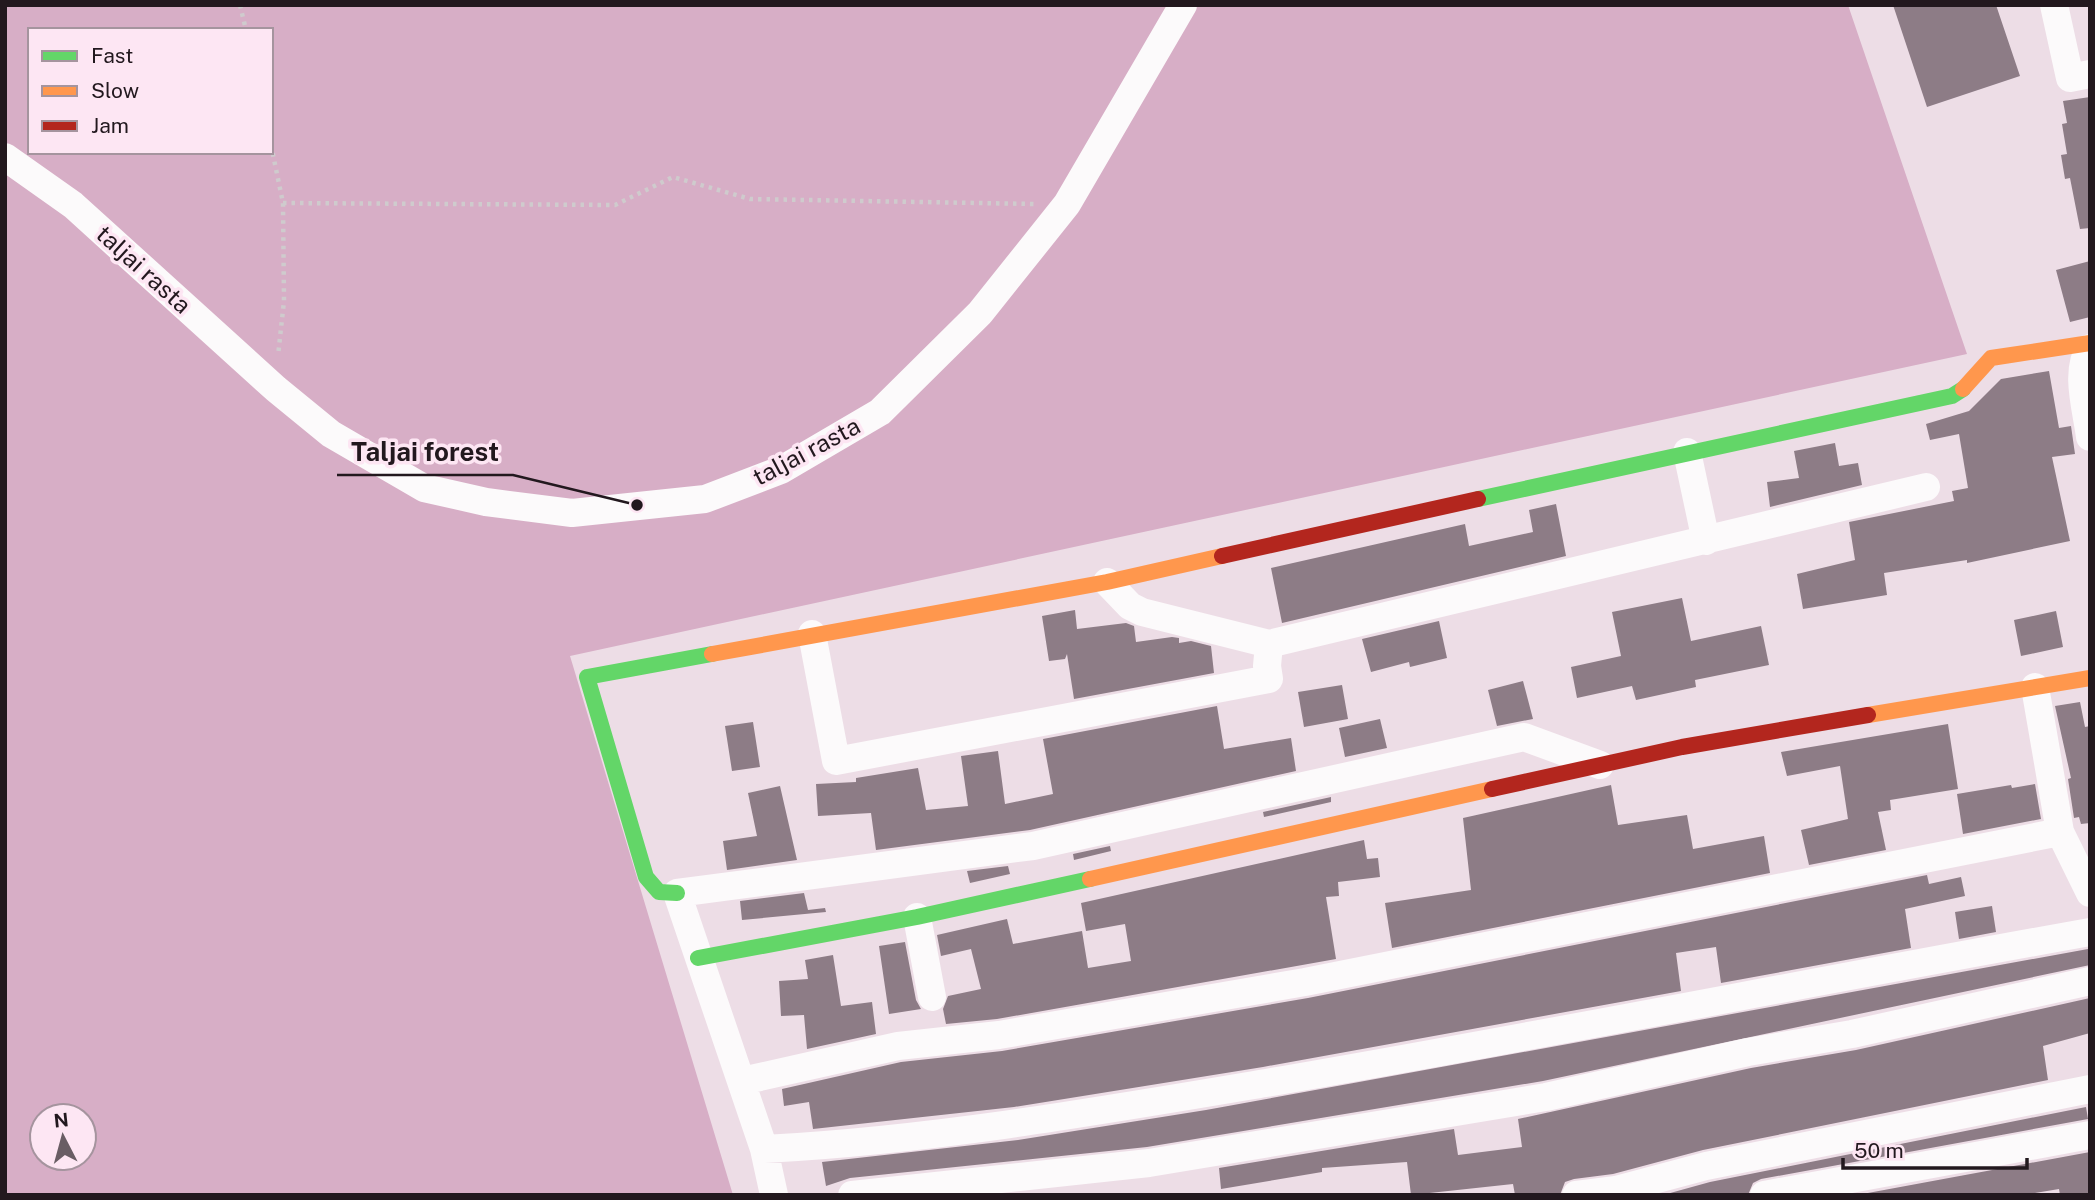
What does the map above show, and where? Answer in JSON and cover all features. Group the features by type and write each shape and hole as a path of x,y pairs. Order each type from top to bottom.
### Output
{"street":[{"name":"taljai rasta","path":"5,157 73,205 276,390 331,434 424,488 486,502 572,513 705,499 781,470 880,412 980,313 1067,204 1183,5"},
{"path":"2054,5 2070,78 2090,74"},
{"path":"2090,345 2083,357 2083,382 2090,437"},
{"path":"1600,765 1524,737 1033,846 677,893 659,892 646,877 587,677 1107,582 1686,452 1952,396 1964,390 1981,366 1991,358 2090,345"},
{"path":"1686,452 1706,541"},
{"path":"1107,582 1130,606 1142,612 1269,643 1926,487"},
{"path":"812,634 836,761 1269,679 1269,643"},
{"path":"698,958 917,917 1682,747 2090,678"},
{"path":"2035,687 2060,832 2090,893"},
{"path":"742,1081 898,1046 999,1035 1305,982 2060,832"},
{"path":"677,893 764,1149 774,1195"},
{"path":"917,917 932,997"},
{"path":"764,1149 828,1146 1071,1116 1524,1039 1755,992 2090,932"},
{"path":"852,1195 1149,1163 1546,1097 2090,981"},
{"path":"1576,1195 1616,1190 1706,1166 2090,1089"},
{"path":"1764,1195 2090,1135"}],"path":[{"path":"240,5 246,28"},
{"path":"273,154 283,203 284,300 276,390"},
{"path":"283,203 615,205 673,177 750,199 1067,204"}],"shaded area":[{"path":"5,5 1848,5 1967,354 570,656 733,1195 5,1195"}],"building":[{"path":"1893,5 1996,5 2020,76 1927,107"},
{"path":"2090,97 2090,228 2080,229 2070,178 2065,179 2061,155 2067,154 2062,124 2067,123 2063,101"},
{"path":"2090,261 2090,317 2070,322 2056,270"},
{"path":"2049,371 2059,428 2071,426 2075,454 2052,457 2070,541 1967,563 1967,560 1884,573 1887,595 1803,609 1797,574 1855,560 1849,522 1954,501 1952,491 1968,488 1959,434 1930,440 1926,424 1969,411 2001,379"},
{"path":"1835,443 1839,466 1858,463 1862,485 1770,507 1767,482 1799,478 1794,451"},
{"path":"1556,504 1566,556 1282,623 1271,568 1465,524 1469,546 1533,532 1529,510"},
{"path":"1682,598 1691,641 1761,626 1769,665 1695,680 1696,687 1636,700 1632,686 1577,698 1571,667 1621,656 1612,612"},
{"path":"1075,610 1077,629 1126,623 1134,626 1136,642 1172,637 1179,638 1179,643 1191,641 1211,646 1214,673 1074,699 1067,654 1065,659 1049,661 1042,616"},
{"path":"2056,611 2063,647 2021,656 2014,620"},
{"path":"1439,621 1447,658 1410,667 1409,662 1371,672 1362,639"},
{"path":"1523,681 1533,719 1497,726 1488,690"},
{"path":"1342,685 1348,719 1304,727 1298,692"},
{"path":"2080,702 2085,727 2090,726 2090,823 2081,824 2079,817 2074,818 2068,779 2071,778 2055,706"},
{"path":"1217,706 1224,749 1291,738 1296,771 1030,830 876,850 871,813 818,816 816,784 856,782 856,778 918,768 926,810 968,806 961,756 998,751 1005,804 1053,794 1043,739"},
{"path":"1380,719 1387,748 1345,757 1339,728"},
{"path":"753,722 760,767 732,771 725,726"},
{"path":"1948,724 1958,789 1890,800 1891,810 1878,812 1886,850 1809,865 1801,830 1848,819 1840,766 1787,776 1781,752"},
{"path":"2035,784 2041,819 1963,834 1957,794"},
{"path":"1611,785 1618,825 1687,815 1693,849 1764,836 1770,873 1392,948 1385,903 1471,890 1463,818"},
{"path":"780,786 797,860 727,870 723,841 757,836 748,793"},
{"path":"1331,797 1331,802 1264,817 1263,812"},
{"path":"1364,840 1367,859 1378,858 1380,877 1338,882 1339,896 1326,897 1336,959 997,1019 946,1024 943,1009 948,996 981,989 971,949 941,956 937,935 1007,919 1013,944 1082,931 1088,968 1131,961 1125,924 1086,931 1081,903"},
{"path":"1110,846 1111,851 1074,860 1073,854"},
{"path":"1008,866 1010,874 970,883 967,871"},
{"path":"1927,875 1929,884 1961,877 1965,896 1905,909 1911,948 1721,983 1716,947 1676,953 1681,991 1263,1067 1014,1107 813,1129 809,1102 784,1106 782,1089 901,1062 1002,1051 1308,998"},
{"path":"804,893 808,910 825,908 826,912 742,920 740,901"},
{"path":"1992,906 1996,932 1959,939 1955,912"},
{"path":"905,942 916,1000 921,1009 889,1014 879,946"},
{"path":"2088,949 2090,965 1543,1081 1147,1147 850,1178 826,1186 822,1162 1018,1140 1206,1110"},
{"path":"833,955 841,1006 872,1002 876,1034 807,1049 804,1015 781,1016 779,981 808,979 805,960"},
{"path":"2090,998 2090,1033 2043,1046 2048,1080 1703,1150 1613,1174 1574,1179 1565,1182 1560,1195 1515,1195 1513,1184 1411,1195 1407,1162 1322,1168 1322,1172 1221,1189 1219,1168 1454,1129 1458,1155 1522,1147 1518,1119 1751,1068 1856,1050"},
{"path":"2086,1107 2088,1119 1761,1179 1753,1183 1748,1195 1663,1195 1710,1182"},
{"path":"2090,1152 2090,1195 2060,1195 2059,1189 2022,1195 1857,1195"}],"traffic: fast":[{"path":"1478,499 1952,396 1963,389"},
{"path":"677,893 659,892 646,877 587,677 712,654"},
{"path":"698,958 917,917 1090,879"}],"traffic: slow":[{"path":"1963,389 1991,358 2090,343"},
{"path":"712,654 1107,582 1222,556"},
{"path":"1868,715 2090,678"},
{"path":"1090,879 1492,789"}],"traffic: jam":[{"path":"1222,556 1478,499"},
{"path":"1492,789 1682,747 1868,715"}],"place":[{"name":"Taljai forest","path":"637,505"}]}
